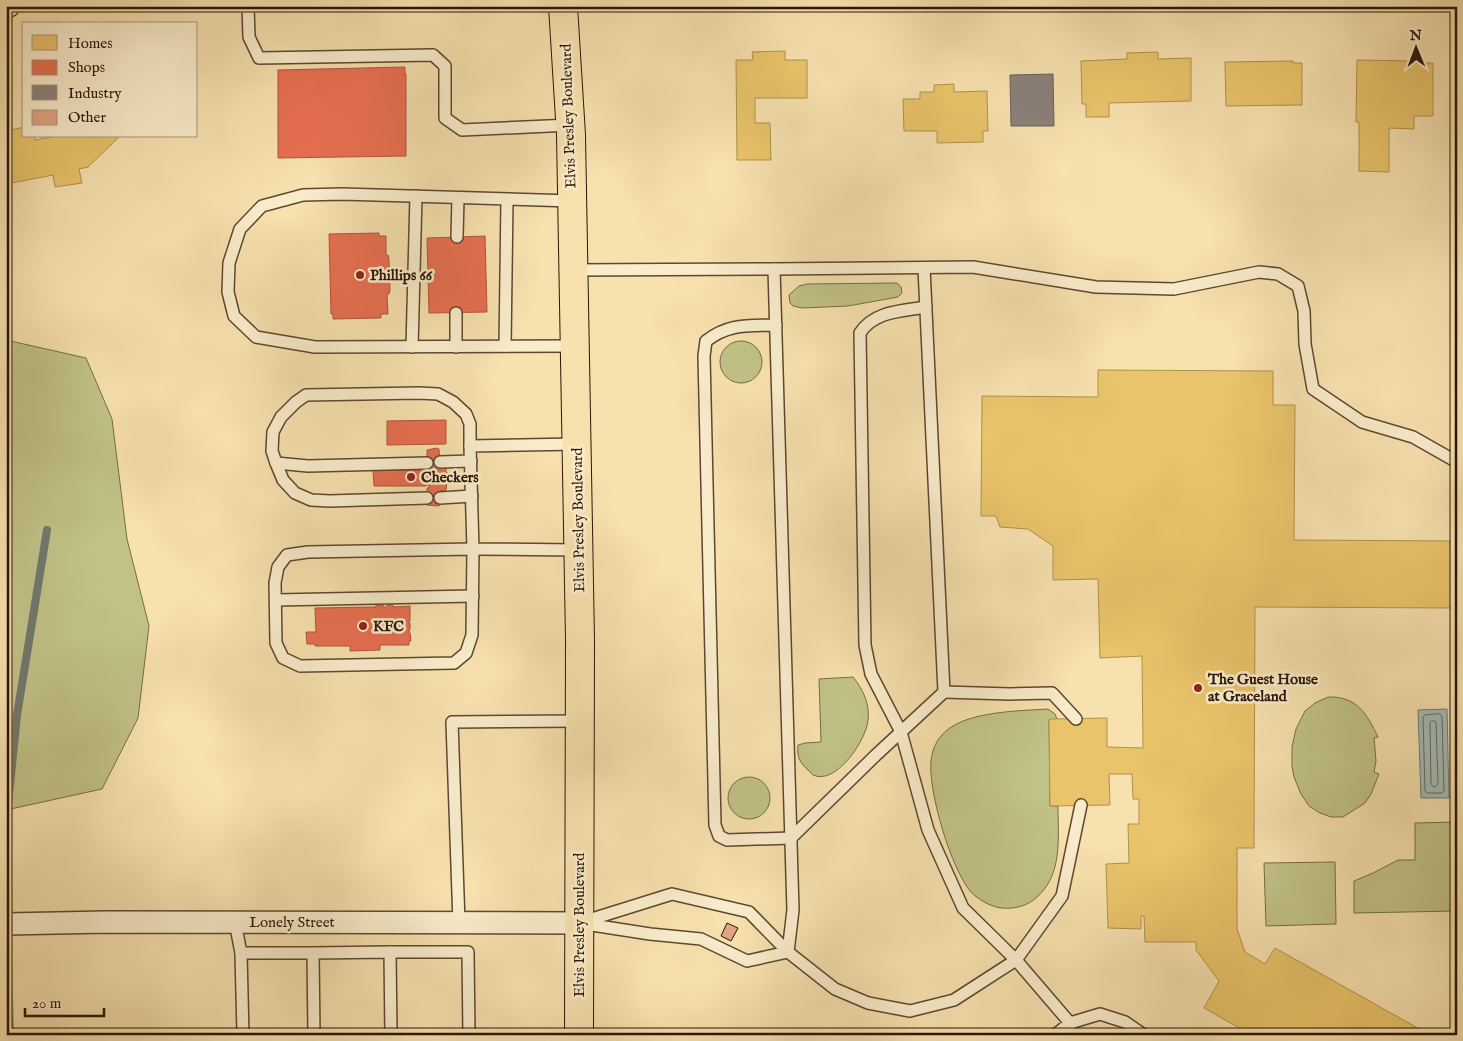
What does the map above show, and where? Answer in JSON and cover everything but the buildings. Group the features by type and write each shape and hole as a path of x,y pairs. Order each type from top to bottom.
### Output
{"main road":[{"name":"Elvis Presley Boulevard","path":"563,6 570,125 575,346 579,721 579,1035"}],"street":[{"name":"Lonely Street","path":"6,924 235,922 578,923"}],"lane":[{"path":"248,6 249,37 259,58 433,55 445,66 445,118 462,130 570,125"},
{"path":"572,201 342,194 303,195 262,206 240,230 229,262 228,292 234,316 256,337 314,348 575,346"},
{"path":"412,347 416,196"},
{"path":"457,237 458,198"},
{"path":"505,346 507,200"},
{"path":"573,270 973,267 1096,287 1174,290 1259,272 1278,274 1298,286 1304,311 1305,344 1313,389 1362,422 1413,437 1457,462"},
{"path":"924,268 944,692"},
{"path":"774,269 793,910 788,952"},
{"path":"926,307 883,314 865,324 860,333 865,645 871,674 901,732 928,830 963,908 1016,960 1070,1023 1069,1035"},
{"path":"456,312 456,347"},
{"path":"776,324 735,326 717,332 706,341 704,356 715,825 719,836 727,840 791,838 944,692 1052,693 1076,719"},
{"path":"427,498 330,501 311,500 295,493 283,480 272,451 273,432 281,417 306,395 419,393 438,394 453,402 466,414 470,424 473,549 472,635 466,653 454,663 300,666 283,658 276,643 275,583 278,568 287,556 308,552 473,549 578,550"},
{"path":"470,446 576,444"},
{"path":"440,462 470,461"},
{"path":"276,463 308,466 427,463"},
{"path":"440,498 472,496"},
{"path":"276,600 472,596"},
{"path":"459,923 452,722 579,721"},
{"path":"578,923 672,894 749,912 788,952 836,989 868,1003 910,1010 954,1000 1016,960 1062,896 1080,805"},
{"path":"235,922 241,953 243,1035"},
{"path":"578,923 650,934 701,939 747,961 788,952"},
{"path":"313,952 314,1035"},
{"path":"390,952 391,1035"},
{"path":"241,953 468,952 469,1035"},
{"path":"1055,1035 1070,1023 1100,1014 1125,1022 1144,1035"}],"green space":[{"path":"897,283 901,287 902,293 898,297 848,306 802,308 793,306 790,303 789,295 799,286 807,284"},
{"path":"6,340 86,358 112,419 127,539 149,626 138,718 102,789 6,810"},
{"path":"745,341 753,344 759,350 762,362 759,374 753,380 737,383 729,380 723,374 720,358 723,350 729,344"},
{"path":"853,677 863,692 867,703 868,720 862,738 849,759 831,774 822,777 813,775 800,761 798,745 821,742 819,679"},
{"path":"1328,697 1338,697 1354,703 1370,721 1378,737 1374,738 1376,761 1374,772 1379,774 1371,794 1365,803 1343,817 1331,817 1309,806 1301,794 1292,766 1292,747 1296,729 1305,711 1315,703"},
{"path":"1048,709 1055,714 1057,719 1049,720 1050,806 1058,806 1058,843 1055,867 1045,889 1031,902 1012,908 995,907 971,892 956,866 937,810 931,774 932,754 941,736 950,728 962,722 991,714"},
{"path":"753,777 761,780 767,786 770,798 767,810 761,816 745,819 737,816 731,810 728,794 731,786 737,780"},
{"path":"1457,822 1457,911 1354,913 1354,881 1398,860 1415,860 1415,823"},
{"path":"1335,862 1336,924 1266,926 1264,863"}],"water":[{"path":"1447,709 1449,798 1421,798 1418,710"}],"waterway":[{"path":"6,825 17,715 47,530"},
{"path":"6,892 10,1035"}],"place":[{"name":"Phillips 66","path":"360,275"},
{"name":"Checkers","path":"411,477"},
{"name":"KFC","path":"363,626"},
{"name":"The Guest House at Graceland","path":"1198,688"}]}
